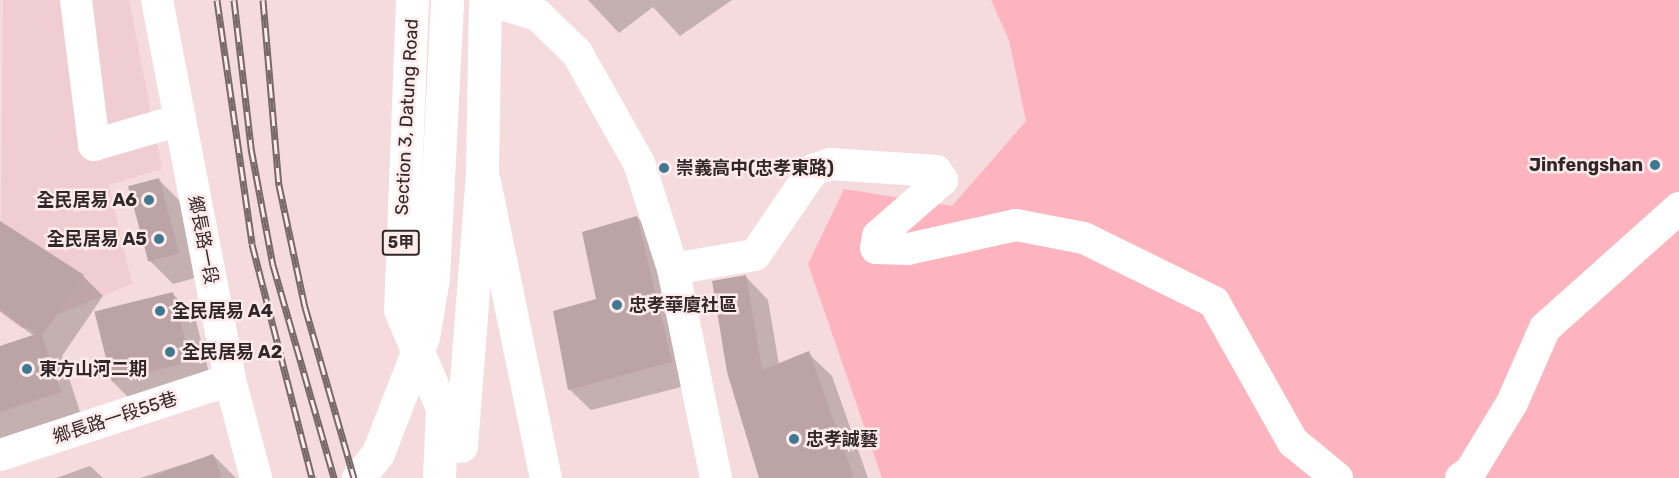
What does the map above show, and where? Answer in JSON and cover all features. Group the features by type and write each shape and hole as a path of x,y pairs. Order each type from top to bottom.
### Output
{"main road":[{"name":"Section 3, Datung Road","path":"412,0 400,310 442,408 440,478"},
{"path":"358,478 378,453 423,337 433,278 447,0"},
{"path":"379,478 394,459 428,380 450,280 464,0"},
{"path":"458,478 482,170 487,0"}],"street":[{"path":"76,0 94,145 180,120"},
{"name":"鄉長路一段","path":"157,0 230,380 256,478"},
{"path":"487,0 538,15 593,75 639,163 673,269 716,478"},
{"path":"673,269 755,255 813,170 830,164 936,171 942,180 878,236 876,248 908,249 1016,225 1084,238 1214,302 1293,442 1337,478"},
{"path":"482,170 546,478"},
{"path":"1461,478 1470,472 1512,403 1545,328 1679,208"},
{"name":"鄉長路一段55巷","path":"0,455 230,380"}],"shaded area":[{"path":"3,0 129,0 162,169 109,185 132,284 22,329 0,313"},
{"path":"991,0 1679,0 1679,478 882,478 808,264 844,189 952,206 1026,121 1009,40"}],"building":[{"path":"159,178 179,253 148,262 128,186"},
{"name":"忠孝華廈社區","path":"637,216 672,362 568,390 553,311 596,299 582,232"},
{"path":"0,221 84,275 42,336 61,392 0,412 0,346 36,334 0,307"},
{"name":"忠孝誠藝","path":"746,275 762,370 809,351 854,478 759,478 727,372 712,281"},
{"path":"173,292 190,362 112,381 94,312"},
{"path":"213,454 222,478 154,478 153,476"}],"railway":[{"path":"217,0 252,244 312,478"},
{"path":"234,0 251,148 273,265 334,478"},
{"path":"263,0 279,185 305,307 354,478"}],"place":[{"name":"Jinfengshan","path":"1655,165"},
{"name":"崇義高中(忠孝東路)","path":"664,168"},
{"name":"全民居易 A6","path":"149,200"},
{"name":"全民居易 A5","path":"159,239"},
{"name":"忠孝華廈社區","path":"617,305"},
{"name":"全民居易 A4","path":"160,311"},
{"name":"全民居易 A2","path":"170,352"},
{"name":"東方山河二期","path":"27,369"},
{"name":"忠孝誠藝","path":"794,439"}]}
